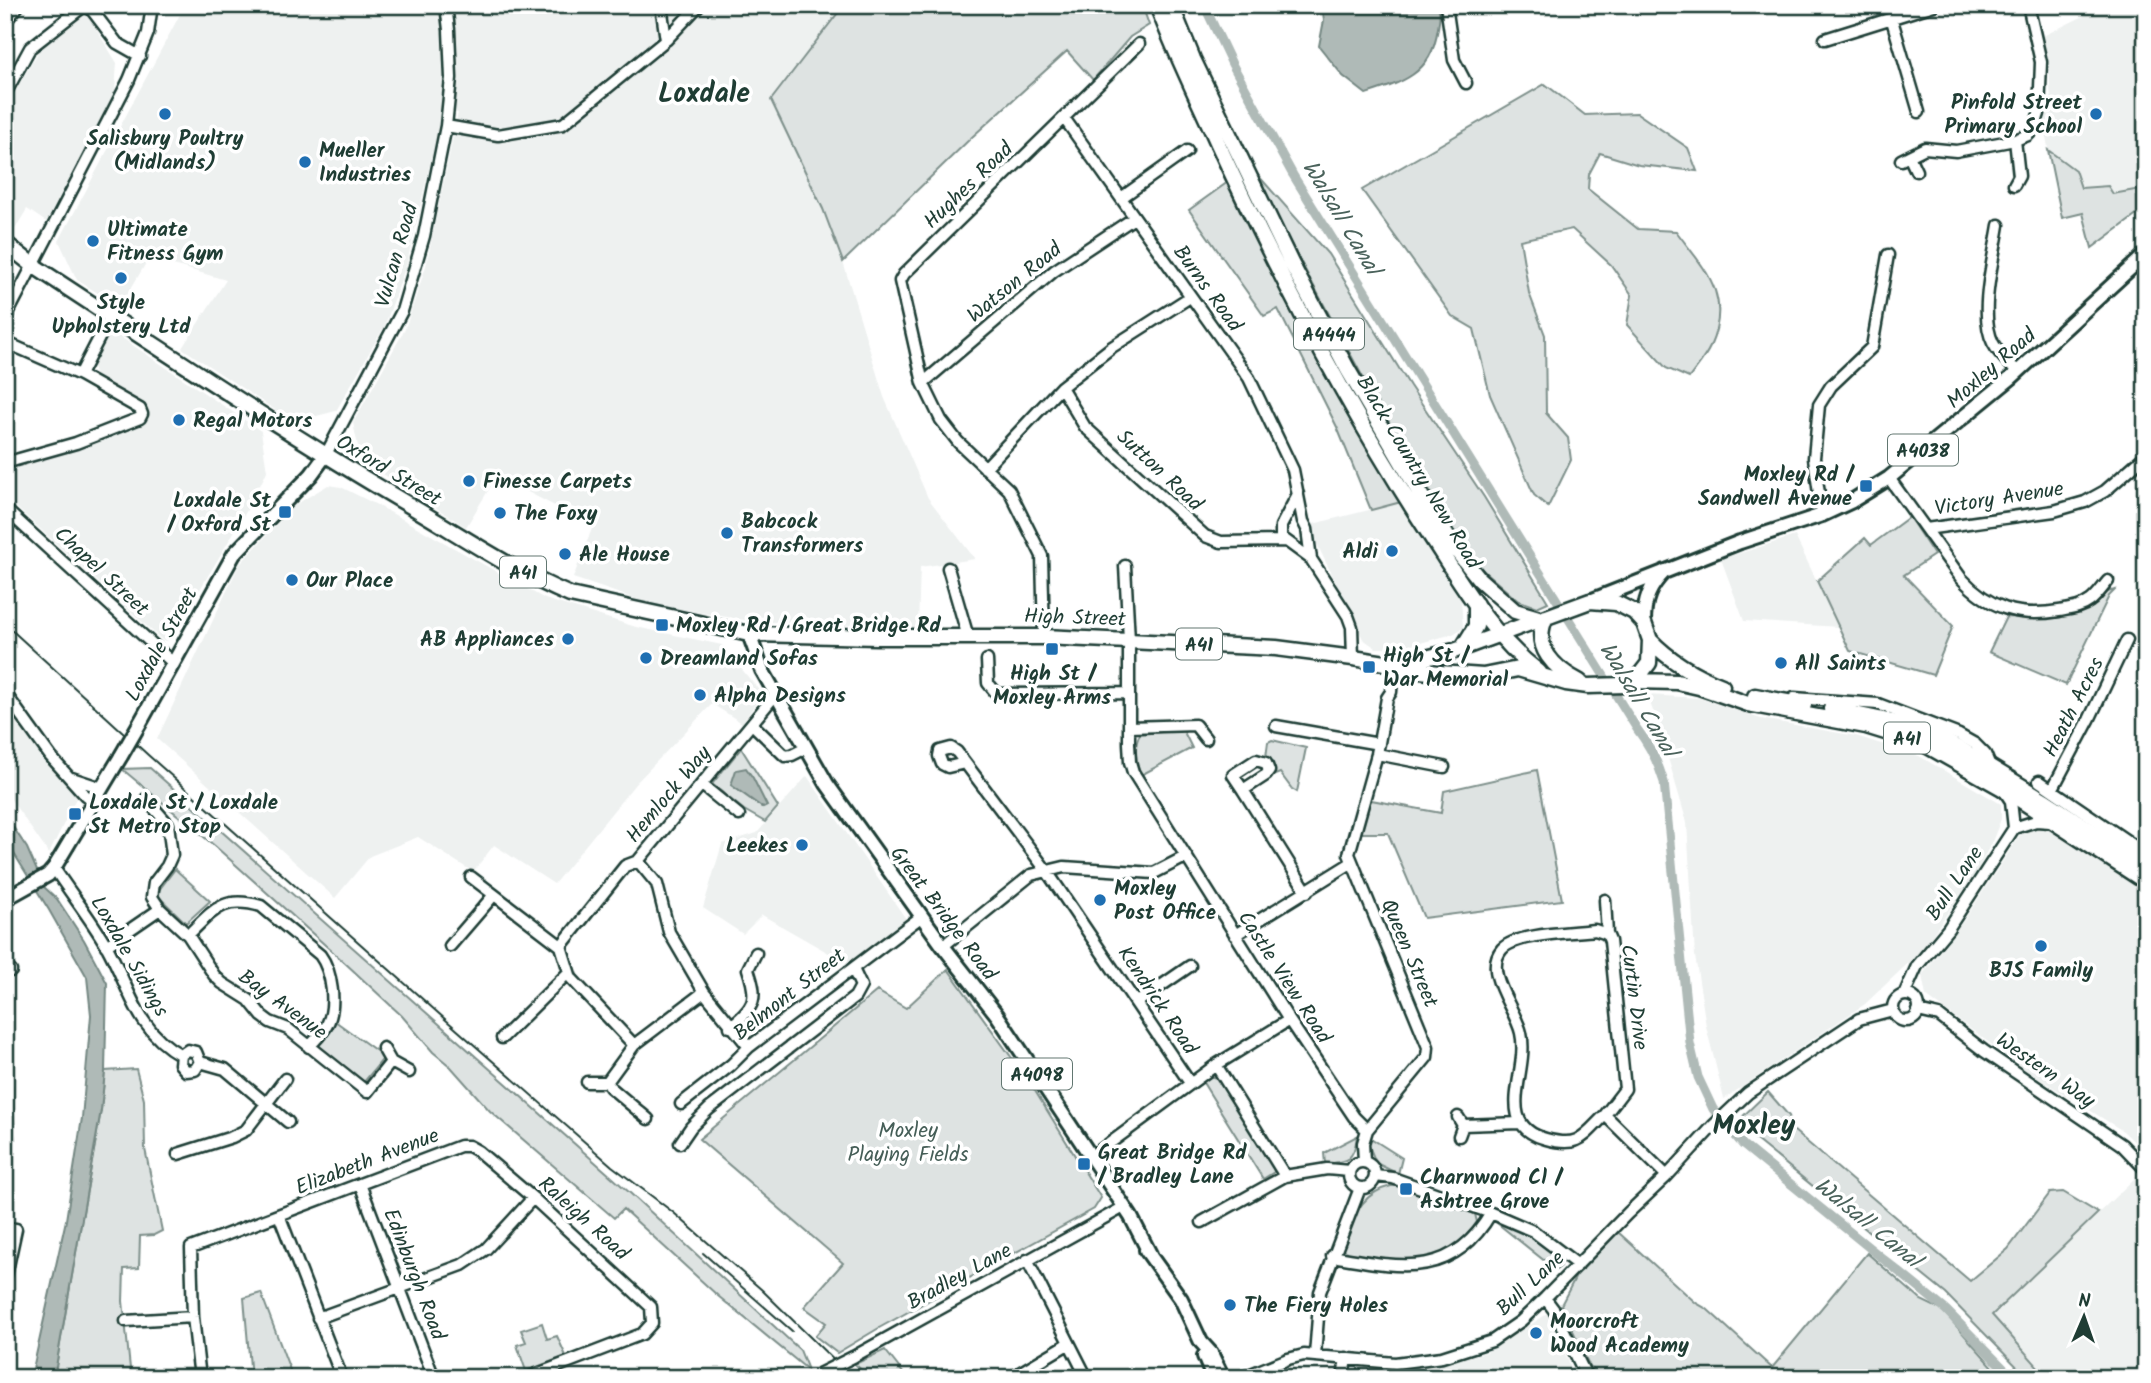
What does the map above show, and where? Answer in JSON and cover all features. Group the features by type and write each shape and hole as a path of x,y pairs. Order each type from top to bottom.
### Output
{"highway":[{"name":"Black Country New Road","path":"1157,5 1235,180 1309,328 1410,503 1476,604 1500,635 1517,655 1546,677"},
{"name":"Black Country New Road","path":"1171,5 1193,59 1291,263 1348,370 1422,497 1479,579 1515,611 1548,616"},
{"name":"Oxford Street","path":"5,243 34,266 325,456 546,585 570,595 749,634"},
{"path":"1583,603 1616,603 1634,612 1644,623 1650,640 1649,663 1630,683"},
{"name":"A41","path":"1548,616 1583,603"},
{"path":"1461,675 1453,667 1452,660 1476,626 1476,604"},
{"path":"1548,616 1541,636 1548,657 1567,676 1593,686"},
{"name":"High Street","path":"1395,665 1458,650 1548,616"},
{"name":"High Street","path":"749,634 1129,640 1276,648 1353,658 1410,670 1461,675 1483,676 1518,669 1546,677"},
{"name":"A41","path":"1650,640 1685,668 1719,684 1755,696 1893,722 1927,733 1990,766 2146,866"},
{"name":"A41","path":"1546,677 1566,683 1593,686 1677,682 1776,710 1891,732 1924,744 2002,788 2146,882"}],"main road":[{"name":"Moxley Road","path":"1583,603 1740,542 1822,515 1852,501 1889,478 2018,372 2143,257"},
{"name":"Loxdale Street","path":"54,868 90,798 102,788 121,756 234,554 311,475 325,456"},
{"path":"1644,623 1646,598 1656,580 1665,571"},
{"name":"Great Bridge Road","path":"749,634 757,659 827,784 943,946 997,1015 1141,1233 1150,1254 1181,1299 1201,1342 1213,1378"},
{"path":"6,899 54,868"},
{"name":"Great Bridge Road","path":"1201,1342 1211,1353 1223,1378"}],"street":[{"path":"5,22 19,5"},
{"path":"5,94 30,48 87,5 117,43 139,56"},
{"path":"5,319 129,80 148,33 152,5"},
{"name":"Vulcan Road","path":"325,456 402,311 424,236 446,127 450,78 446,5"},
{"path":"661,5 666,40"},
{"path":"446,127 498,135 563,124 666,40 699,5"},
{"path":"1446,5 1454,60 1466,83"},
{"path":"1825,39 1934,5"},
{"path":"1916,171 1905,158 1925,148 1956,151 2015,140 2028,135 2034,129 2039,114 2041,62 2028,5"},
{"path":"1892,20 1919,112"},
{"name":"Hughes Road","path":"923,383 900,285 901,278 1139,44"},
{"name":"Burns Road","path":"1064,118 1249,378 1293,470 1303,521"},
{"path":"2014,186 2019,176 2015,140"},
{"path":"1121,198 1187,151"},
{"name":"Watson Road","path":"923,383 1054,271 1134,218"},
{"path":"1999,225 1987,312 1988,327 1993,343 2003,358 2018,372"},
{"path":"1822,515 1814,458 1819,405 1831,386 1872,347 1888,255"},
{"path":"985,468 1061,387 1112,347 1190,297"},
{"path":"80,375 111,316"},
{"path":"5,342 80,375 140,409 142,414 140,418 76,443 5,463"},
{"path":"923,383 941,420 958,442 1009,491 1042,556 1044,637"},
{"name":"Sutton Road","path":"1061,387 1086,427 1205,536 1221,542 1288,542"},
{"name":"Victory Avenue","path":"1926,529 2054,511 2085,502 2105,491 2146,455"},
{"path":"1889,478 1961,578 1974,592 1990,602 2024,614 2043,614 2082,606 2108,581"},
{"path":"1299,493 1280,531 1288,542 1311,559 1348,616 1352,627 1353,658"},
{"name":"Chapel Street","path":"5,509 172,662"},
{"path":"1284,523 1295,517 1303,521 1311,559"},
{"name":"Sutton Road","path":"1256,541 1284,523"},
{"path":"1288,542 1301,542 1307,534"},
{"name":"Castle View Road","path":"1125,566 1129,640 1130,762 1133,772 1289,1020 1354,1117 1367,1130"},
{"path":"948,568 968,637"},
{"name":"Heath Acres","path":"2052,790 2127,640"},
{"path":"987,660 988,682 997,694 1128,693"},
{"name":"Queen Street","path":"1367,1130 1427,1057 1428,1047 1349,854 1378,749 1395,665"},
{"path":"5,693 41,745 90,798"},
{"name":"Hemlock Way","path":"561,946 625,866 638,861 776,694"},
{"path":"752,724 785,756 806,748"},
{"path":"1129,727 1195,725 1206,739"},
{"path":"1276,726 1444,766"},
{"name":"Kendrick Road","path":"965,763 1046,870 1191,1083"},
{"path":"71,778 102,788"},
{"path":"2039,781 2146,854"},
{"path":"702,785 739,815"},
{"path":"2002,788 2011,801 2014,828 2036,821 2055,822"},
{"path":"1243,790 1307,891"},
{"path":"106,946 160,909 152,897 152,889 172,855 169,831 168,824 146,799"},
{"name":"Bull Lane","path":"1241,1378 1288,1359 1314,1355 1395,1363 1433,1360 1492,1341 1512,1327 1545,1298 1667,1176 1730,1109 1759,1086 1859,1019 1893,1010 1894,1002 1904,995 1917,966 1948,929 2014,828"},
{"path":"943,946 1031,875 1064,867 1154,873 1185,857"},
{"path":"638,861 657,884 669,932 704,992 749,1047"},
{"path":"1235,935 1351,863"},
{"name":"Loxdale Sidings","path":"54,868 106,946 142,1021 165,1046 181,1055"},
{"path":"471,877 493,897 561,946 568,973 615,1028 634,1045"},
{"path":"450,946 493,897"},
{"path":"1605,900 1607,934"},
{"path":"188,935 218,907 228,903 251,903 261,906 320,955 326,963 329,976 331,1010 327,1026 309,1047"},
{"name":"Bay Avenue","path":"160,909 188,935 222,984 249,999 262,1016 288,1029 368,1092 391,1062"},
{"name":"Belmont Street","path":"681,1104 731,1065 749,1047 922,916"},
{"name":"Curtin Drive","path":"1595,930 1607,934 1625,1089 1605,1115 1581,1139 1568,1144 1543,1138 1520,1123 1516,1110 1522,1072 1521,1032 1496,974 1496,961 1501,951 1519,940 1595,930"},
{"path":"730,1027 746,1014 752,1002 755,987 748,969 756,953"},
{"path":"1136,1003 1190,966"},
{"path":"680,1143 709,1109 855,997 860,986 853,970"},
{"path":"502,1038 568,973"},
{"path":"607,1082 634,1045 704,992"},
{"path":"1893,1010 1897,1017 1905,1021 1913,1018 1919,1011 1916,999 1904,995"},
{"name":"Western Way","path":"1919,1011 1939,1016 1984,1051 2122,1145 2146,1170"},
{"path":"1091,1157 1216,1065 1289,1020"},
{"path":"499,1022 510,1030"},
{"path":"383,1048 391,1062 409,1072"},
{"name":"Loxdale Sidings","path":"192,1050 199,1055 200,1062 195,1070 186,1071 180,1064 181,1055 192,1050"},
{"name":"Loxdale Sidings","path":"200,1062 225,1069 288,1122"},
{"path":"1216,1065 1286,1176"},
{"path":"178,1154 246,1130 285,1079"},
{"path":"587,1082 607,1082"},
{"path":"607,1082 646,1118 636,1127"},
{"path":"5,1086 8,1143 5,1147"},
{"path":"1605,1115 1667,1176"},
{"path":"1459,1136 1461,1121 1520,1123"},
{"path":"1363,1161 1363,1143 1367,1130"},
{"name":"Elizabeth Avenue","path":"193,1317 191,1248 460,1146 469,1146"},
{"name":"Raleigh Road","path":"469,1146 533,1198 651,1307 652,1317 647,1330 527,1378"},
{"path":"1363,1161 1372,1166 1375,1176 1369,1186 1360,1188 1350,1181 1349,1171 1354,1164 1363,1161"},
{"path":"1202,1222 1286,1176 1327,1169 1349,1171"},
{"path":"1375,1176 1394,1178 1491,1213 1532,1231 1578,1265"},
{"name":"Edinburgh Road","path":"360,1184 434,1378"},
{"path":"1314,1355 1320,1292 1360,1188"},
{"path":"318,1318 477,1257 533,1198"},
{"name":"Bradley Lane","path":"817,1376 1124,1207"},
{"path":"1332,1256 1378,1264 1419,1266 1442,1259 1463,1247 1482,1228 1491,1213"},
{"path":"279,1215 342,1378"},
{"path":"5,1280 11,1228"},
{"path":"1027,1260 1087,1378"},
{"path":"1545,1298 1554,1310 1587,1378"},
{"path":"126,1321 193,1317 200,1378"},
{"path":"1011,1378 1068,1344"},
{"path":"1343,1378 1346,1358"}],"shaded area":[{"path":"185,5 844,5 771,101 823,209 843,262 884,397 928,498 975,559 920,567 918,628 751,621 653,605 573,578 593,526 497,476 466,527 361,460 353,423 405,329 426,266 458,113 440,112 407,263 385,325 336,411 293,422 182,348 226,280 149,258 120,307 77,280 59,241"},
{"path":"1321,5 1438,5 1439,19 1434,47 1421,67 1412,75 1391,86 1366,94 1343,76 1319,46 1324,20"},
{"name":"Pinfold Street Primary School","path":"2106,5 2146,5 2146,208 2092,248 2083,213 2062,218 2044,127 2051,101 2043,36"},
{"path":"85,15 117,63 115,91 46,222 27,209 12,234 5,229 5,109 40,49"},
{"path":"119,336 261,431 267,471 253,500 170,640 163,641 5,497 5,466 132,429 148,417 147,407 96,377 93,366 107,337"},
{"path":"328,485 341,487 379,506 545,599 636,627 722,645 758,689 758,700 742,723 712,704 635,784 554,884 494,845 473,872 418,837 370,856 335,898 157,739 239,565 295,505"},
{"path":"1401,502 1461,599 1463,628 1453,634 1402,648 1376,648 1363,639 1317,544 1313,524"},
{"path":"1795,536 1839,627 1744,621 1721,559"},
{"path":"1647,695 1699,698 1761,719 1856,736 1919,756 2001,804 2001,819 1976,872 1921,951 1865,1004 1724,1099 1706,1026 1695,956 1687,823"},
{"path":"5,699 56,774 79,792 49,854 5,791"},
{"path":"746,768 767,806 763,808 731,785 736,770"},
{"path":"807,776 906,919 848,964 762,915 743,934 703,908 722,844 757,833"},
{"path":"5,815 27,848 44,887 57,899 84,940 107,983 105,1071 101,1110 54,1378 31,1378 66,1220 82,1118 91,1015 87,977 5,839"},
{"path":"2042,826 2146,893 2146,1153 2123,1131 2027,1071 1926,996 1922,975 1965,919 2022,832"},
{"path":"2136,1177 2146,1187 2146,1378 2051,1378 1991,1316"},
{"name":"Moorcroft Wood Academy","path":"1547,1314 1576,1378 1397,1378 1399,1370 1430,1367 1487,1352"}],"green space":[{"path":"844,5 1142,5 1149,25 1130,37 1093,80 1067,51 972,137 843,262 823,209 771,100"},
{"path":"1545,84 1585,115 1637,113 1688,148 1697,171 1639,165 1600,153 1589,174 1588,189 1638,229 1676,231 1713,284 1718,312 1710,347 1689,378 1666,368 1627,325 1632,295 1611,265 1572,229 1520,240 1529,293 1545,335 1546,413 1568,438 1571,460 1548,507 1534,495 1490,395 1474,329 1452,316 1362,190"},
{"path":"2048,150 2075,170 2081,188 2108,186 2113,194 2146,188 2146,208 2092,248 2083,213 2062,218"},
{"path":"1256,173 1328,254 1548,602 1537,607 1517,600 1469,558 1366,383 1275,214"},
{"path":"1228,182 1288,302 1401,502 1371,510 1337,427 1278,309 1264,316 1189,210"},
{"path":"1909,517 1934,555 1904,575 1953,626 1933,675 1850,651 1817,581 1865,538 1871,545"},
{"path":"2115,590 2109,596 2066,685 1989,652 2006,617 2042,618 2069,615 2083,609 2105,593"},
{"path":"1183,730 1192,748 1141,775 1136,754 1140,734"},
{"path":"1272,740 1306,748 1297,792 1280,773 1275,775 1266,757 1268,742"},
{"path":"741,748 778,807 765,822 744,810 712,784"},
{"path":"150,768 630,1193 800,1350 808,1370 718,1296 623,1209 614,1218 490,1111 402,1016 344,962 216,847 122,769"},
{"path":"1537,770 1562,900 1424,918 1388,833 1360,833 1371,800 1441,813 1444,791"},
{"path":"175,869 210,901 186,923 156,894"},
{"name":"Moxley Playing Fields","path":"948,969 1032,1086 1101,1198 1094,1209 837,1353 815,1336 826,1323 804,1307 843,1263 699,1139 877,991 906,1008"},
{"path":"335,1021 382,1055 382,1060 364,1082 316,1046"},
{"path":"136,1069 144,1100 145,1149 162,1231 154,1235 140,1236 139,1268 124,1269 123,1301 131,1378 54,1378 101,1110 105,1071"},
{"path":"1210,1076 1219,1079 1273,1166 1274,1172 1263,1179 1202,1081"},
{"path":"1768,1092 1789,1116 1793,1130 1970,1281 2008,1249 2050,1193 2063,1192 2098,1213 1992,1315 2048,1378 2028,1378 1946,1294 1756,1140 1740,1119"},
{"path":"1357,1136 1352,1155 1344,1161 1325,1164 1324,1153"},
{"path":"1369,1137 1402,1158 1398,1174 1376,1163 1369,1146"},
{"path":"1391,1186 1401,1186 1475,1214 1477,1222 1463,1239 1433,1257 1400,1260 1343,1254 1341,1247 1358,1209 1371,1195"},
{"path":"1500,1221 1524,1232 1560,1259 1561,1266 1556,1270 1497,1223"},
{"path":"1618,1232 1772,1368 1867,1253 1921,1300 1942,1310 2003,1378 1595,1378 1561,1305 1576,1276"},
{"path":"261,1293 293,1378 251,1378 244,1298"},
{"path":"542,1323 547,1339 557,1336 566,1356 526,1371 517,1345 526,1342 521,1330"},
{"path":"885,1350 907,1378 870,1378 855,1364"}],"waterway":[{"name":"Walsall Canal","path":"1204,5 1232,64 1293,175 1656,761 1664,782 1690,1043 1698,1077 1713,1109 1743,1145 1946,1310 2013,1378"}],"tram line":[{"path":"5,624 446,1020 612,1166 674,1213 762,1290 852,1378"},
{"path":"703,1253 792,1331"}],"place":[{"name":"Salisbury Poultry (Midlands)","path":"165,114"},
{"name":"Pinfold Street Primary School","path":"2096,114"},
{"name":"Mueller Industries","path":"305,162"},
{"name":"Ultimate Fitness Gym","path":"93,241"},
{"name":"Style Upholstery Ltd","path":"121,278"},
{"name":"Regal Motors","path":"179,420"},
{"name":"Finesse Carpets","path":"469,481"},
{"name":"Moxley Rd / Sandwell Avenue","path":"1866,486"},
{"name":"Loxdale St / Oxford St","path":"285,512"},
{"name":"The Foxy","path":"500,513"},
{"name":"Babcock Transformers","path":"727,533"},
{"name":"Aldi","path":"1392,551"},
{"name":"Ale House","path":"565,554"},
{"name":"Our Place","path":"292,580"},
{"name":"Moxley Rd / Great Bridge Rd","path":"662,625"},
{"name":"AB Appliances","path":"568,639"},
{"name":"High St / Moxley Arms","path":"1052,649"},
{"name":"Dreamland Sofas","path":"646,658"},
{"name":"All Saints","path":"1781,663"},
{"name":"High St / War Memorial","path":"1369,667"},
{"name":"Alpha Designs","path":"700,695"},
{"name":"Loxdale St / Loxdale St Metro Stop","path":"75,814"},
{"name":"Leekes","path":"802,845"},
{"name":"Moxley Post Office","path":"1100,900"},
{"name":"BJS Family","path":"2041,946"},
{"name":"Great Bridge Rd / Bradley Lane","path":"1084,1164"},
{"name":"Charnwood Cl / Ashtree Grove","path":"1406,1189"},
{"name":"The Fiery Holes","path":"1230,1305"},
{"name":"Moorcroft Wood Academy","path":"1536,1333"}],"district":[{"name":"Loxdale","path":"704,92"},
{"name":"Moxley","path":"1754,1124"}]}
